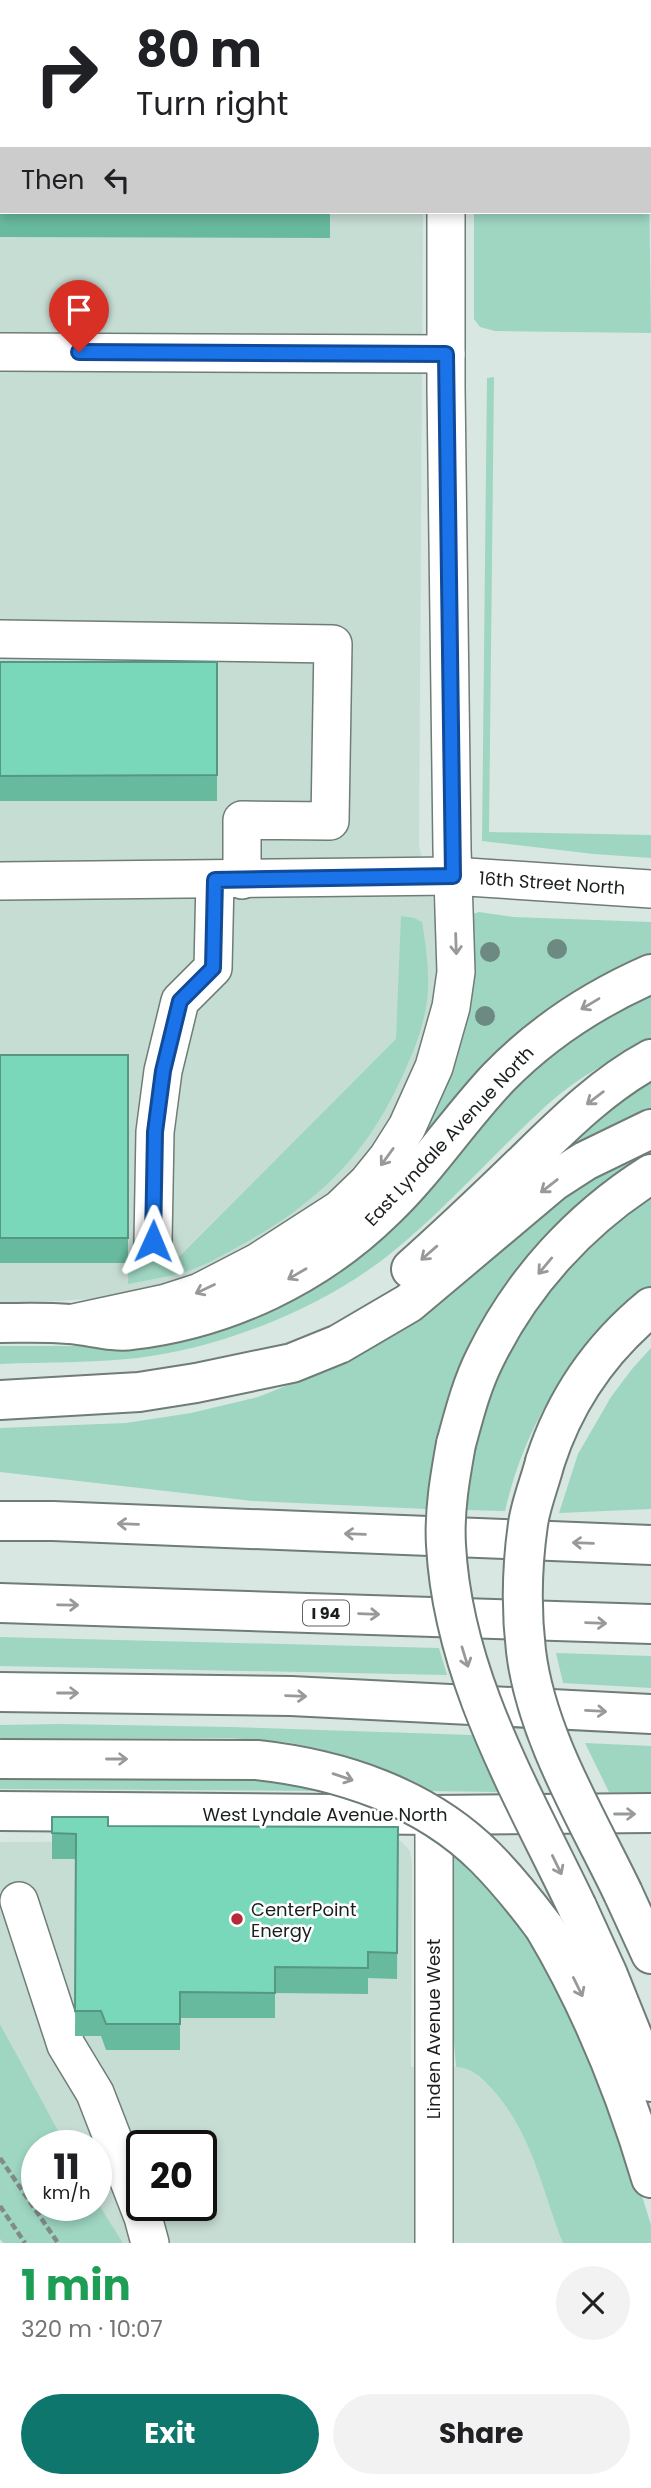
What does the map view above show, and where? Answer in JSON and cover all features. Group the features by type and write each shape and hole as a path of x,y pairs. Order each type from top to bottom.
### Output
{"main road":[{"name":"East Lyndale Avenue North","path":"0,1323 68,1324 128,1331 214,1313 269,1290 319,1262 384,1211 498,1079 522,1056 574,1014 651,974"},
{"path":"213,1378 344,1317 377,1294 411,1269 453,1232 577,1112 637,1066 651,1059"},
{"path":"0,1399 139,1392 292,1363 339,1343 408,1303 554,1181 585,1161 651,1129"},
{"path":"651,1174 623,1192 574,1233 514,1306 484,1360 470,1394 456,1444 448,1495 446,1542 454,1614 464,1655 492,1729 608,1975 651,2082"},
{"path":"648,1942 622,1893 545,1727 526,1653 523,1615 525,1550 529,1520 556,1428 600,1357 626,1327 651,1307"},
{"path":"0,1508 53,1521"},
{"path":"0,1521 651,1545"},
{"name":"I 94","path":"0,1604 651,1624"},
{"path":"0,1692 291,1696 651,1714"},
{"path":"0,1759 257,1760 295,1764 379,1789 419,1808 454,1830 484,1856 513,1887 544,1927 572,1975 616,2075 651,2178"},
{"name":"West Lyndale Avenue North","path":"0,1811 434,1815 651,1813"}],"street":[{"path":"68,1324 166,1303 200,1292 258,1262 340,1209 367,1183 407,1127 422,1097 443,1036 456,972 446,214"},
{"path":"0,352 446,354"},
{"path":"0,639 333,644 330,821 242,820 228,880 213,968 180,1001 163,1071 155,1132 153,1241"},
{"name":"16th Street North","path":"0,881 453,876 651,889"},
{"name":"Linden Avenue West","path":"434,1815 434,2243"},
{"path":"19,1901 66,2045 96,2093 143,2217 150,2243"}],"path":[{"path":"0,2158 58,2243"},
{"path":"0,2206 25,2243"}],"shaded area":[{"path":"0,214 423,214 419,846 440,928 441,1001 419,1081 361,1173 178,1294 0,1304"},
{"path":"401,1841 410,1851 412,1864 411,2067 467,2067 507,2105 521,2129 544,2185 563,2243 123,2243 109,2221 112,2221 112,2130 58,2130 0,2024 0,1842"}],"green space":[{"path":"474,214 649,214 651,333 495,331 480,327 474,319"},
{"path":"494,377 489,832 651,835 651,858 482,841 487,378"},
{"path":"479,912 513,917 651,922 651,958 432,1135 422,1129 470,915"},
{"path":"401,916 422,922 428,965 427,1001 420,1031 406,1068 379,1121 363,1144 327,1185 306,1203 257,1236 194,1269 128,1284 128,1262 178,1258 396,1039"},
{"path":"651,991 651,1039 598,1068 560,1094 411,1236 363,1274 334,1291 271,1322 205,1345 171,1353 104,1361 0,1364 0,1346 101,1346 508,1088 575,1030"},
{"path":"651,1077 651,1112 578,1149 569,1138"},
{"path":"651,1143 651,1163 463,1365 438,1436 426,1509 253,1501 0,1472 0,1428 126,1423 191,1413 258,1397 316,1374 547,1202"},
{"path":"651,1192 651,1289 584,1351 554,1392 520,1461 505,1511 464,1510 474,1447 499,1365 552,1277"},
{"path":"651,1348 651,1509 559,1513 578,1454 611,1397"},
{"path":"0,1637 439,1648 447,1675 0,1666"},
{"path":"556,1653 651,1656 651,1688 563,1683"},
{"path":"60,1724 472,1735 499,1792 427,1791 365,1762 286,1742 230,1738 0,1738 0,1725"},
{"path":"585,1743 651,1746 651,1792 609,1792"},
{"path":"0,1775 244,1777 300,1783 327,1791 0,1789"},
{"path":"453,1855 486,1885 529,1937 539,1954 581,2039 639,2186 651,2225 651,2243 563,2243 535,2162 517,2124 506,2106 484,2081 471,2071 456,2067 451,2007 450,1858"},
{"path":"0,2024 58,2130 21,2130 21,2221 109,2221 123,2243 3,2243 0,2239"}],"building":[{"path":"0,662 217,662 217,775 0,776"},
{"path":"0,1055 128,1055 128,1238 0,1238"},
{"name":"CenterPoint Energy","path":"52,1817 108,1817 108,1826 398,1827 397,1953 368,1952 368,1968 275,1967 275,1993 180,1992 180,2024 106,2024 101,2011 75,2011 76,1834 52,1833"}],"place":[{"name":"CenterPoint Energy","path":"237,1919"}],"route":[{"path":"79,352 446,354 453,876 215,880 213,968 180,1001 163,1071 155,1132 153,1241"}]}
